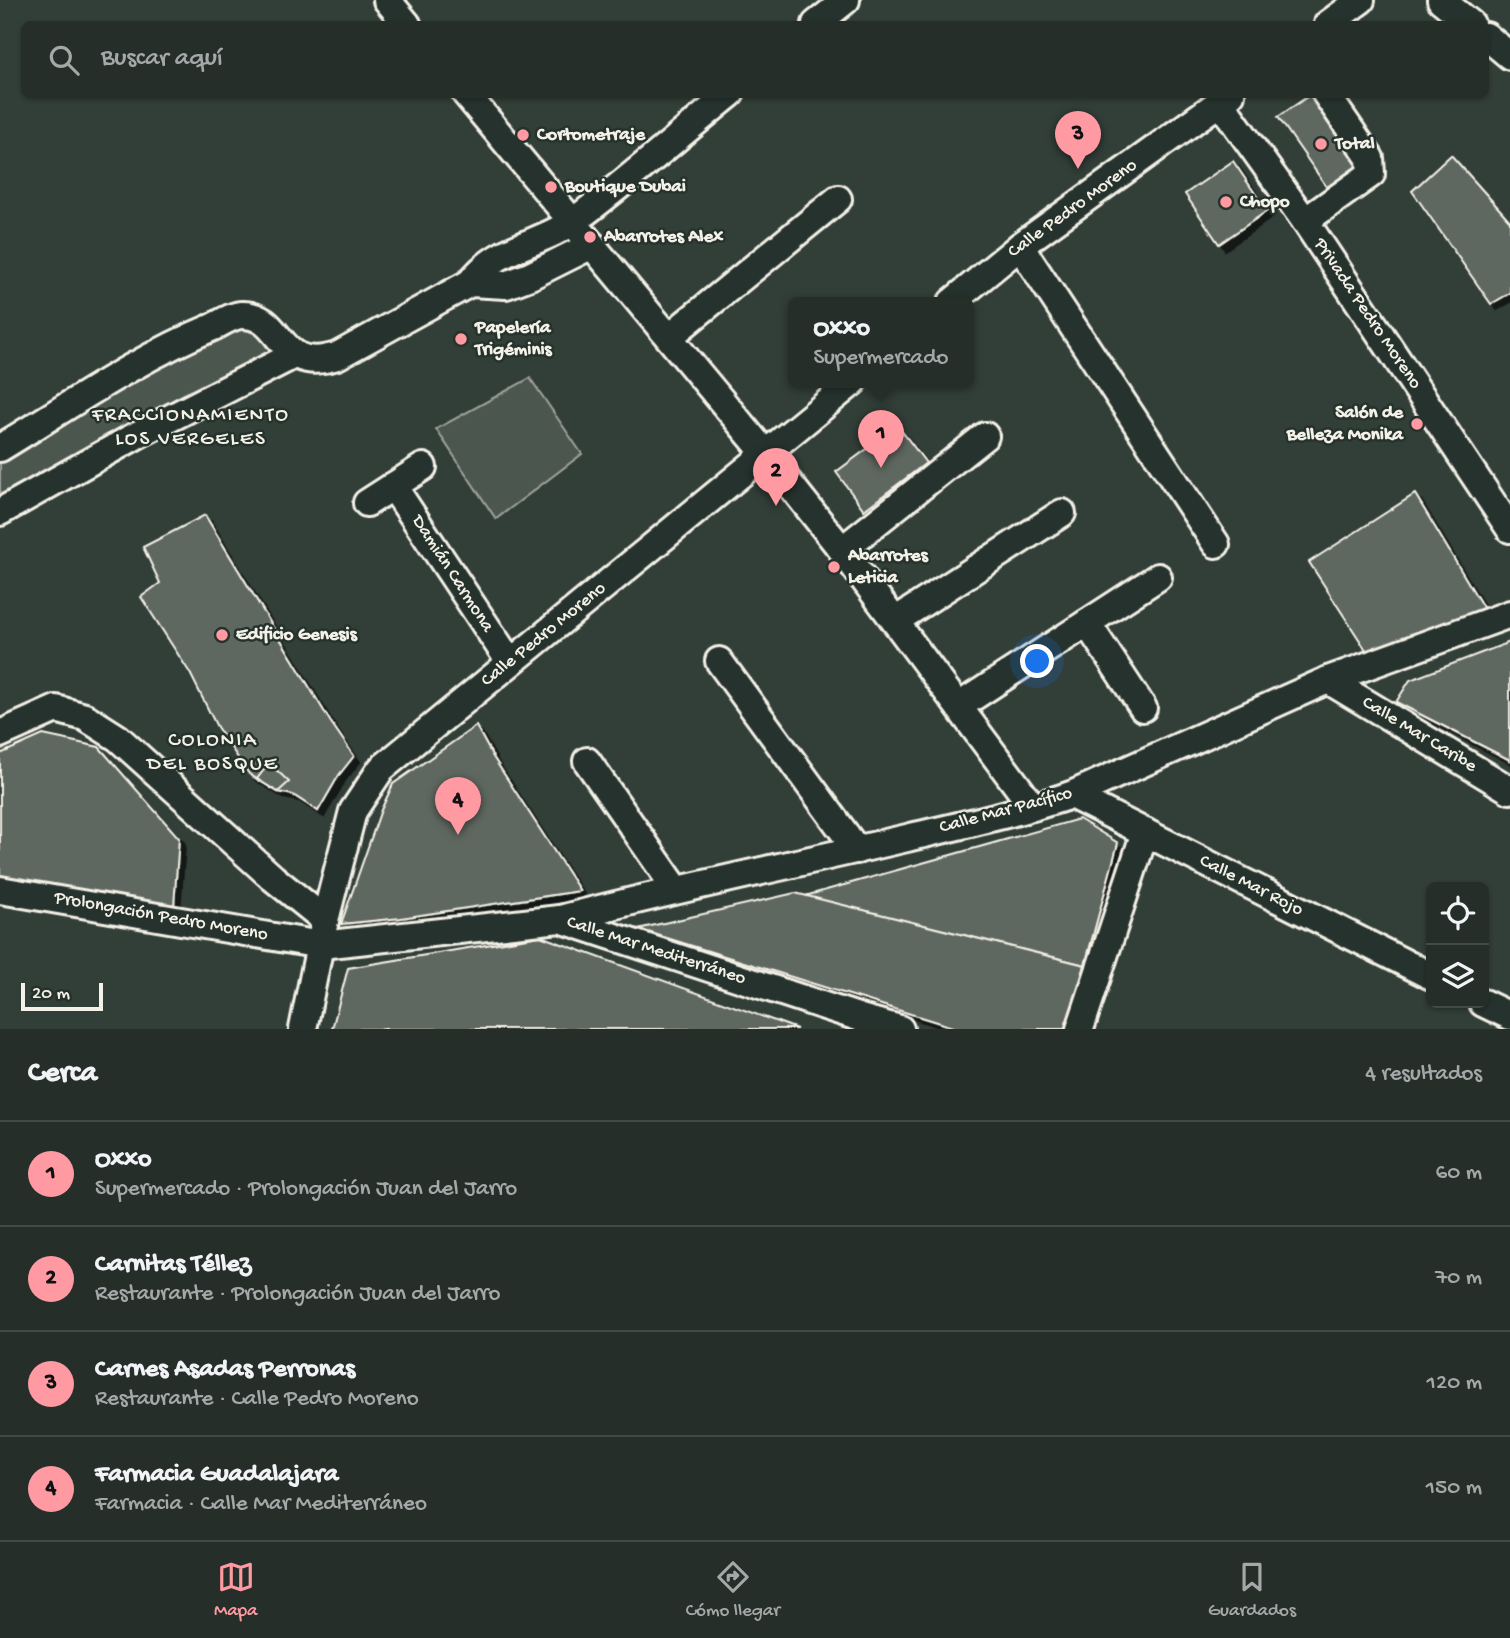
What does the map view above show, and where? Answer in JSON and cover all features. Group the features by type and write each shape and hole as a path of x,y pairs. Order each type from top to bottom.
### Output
{"street":[{"path":"387,0 404,21"},
{"path":"820,21 846,0"},
{"path":"1332,21 1361,0"},
{"path":"1441,0 1467,21"},
{"path":"1489,38 1510,56"},
{"path":"469,98 765,453 842,550 1033,807"},
{"path":"0,448 178,341 240,315 254,318 268,326 294,355 307,361 321,361 337,356 470,283 481,269 497,258 572,222 725,98"},
{"name":"Privada Pedro Moreno","path":"1226,98 1510,529"},
{"name":"Calle Pedro Moreno","path":"958,297 1020,246 1226,98"},
{"path":"1305,220 1371,174 1370,158 1329,98"},
{"path":"668,337 838,199"},
{"path":"470,283 506,285 592,245"},
{"path":"1020,246 1216,544"},
{"path":"0,512 139,434 294,355"},
{"name":"Calle Pedro Moreno","path":"303,1029 323,932 353,811 365,789 381,769 846,388"},
{"path":"842,550 985,436"},
{"path":"367,503 423,467"},
{"name":"Damián Carmona","path":"393,486 510,662"},
{"path":"895,621 1062,513"},
{"path":"959,706 1158,577"},
{"name":"Calle Mar Pacífico","path":"560,919 676,889 857,850 1033,807 1071,795 1328,680 1510,614"},
{"path":"1087,623 1143,708"},
{"path":"719,661 857,850"},
{"name":"Calle Mar Caribe","path":"1328,680 1510,790"},
{"path":"0,734 56,709 85,716 118,738 273,878 323,932"},
{"path":"587,761 676,889"},
{"name":"Calle Mar Rojo","path":"1071,795 1426,973"},
{"path":"1080,1029 1145,832"},
{"name":"Prolongación Pedro Moreno","path":"0,890 323,932"},
{"name":"Calle Mar Mediterráneo","path":"323,932 560,919 862,1024 900,1029"},
{"path":"1489,1006 1510,1016"}],"shaded area":[{"path":"242,324 254,327 280,352 0,503 0,459 177,352"},
{"path":"530,378 582,454 496,519 436,429"}],"building":[{"name":"Total","path":"1306,98 1312,98 1363,171 1331,193 1278,117"},
{"path":"1451,155 1510,221 1510,293 1491,304 1412,191"},
{"name":"Chopo","path":"1233,161 1267,211 1219,244 1185,194"},
{"path":"898,426 926,463 864,510 836,472"},
{"path":"1415,494 1484,609 1368,653 1309,562"},
{"name":"Edificio Genesis","path":"205,515 354,756 339,775 318,811 293,795 278,792 249,774 217,727 190,673 141,597 160,583 143,547"},
{"path":"1510,642 1510,760 1396,702 1410,680"},
{"path":"476,726 493,757 580,891 401,918 341,924 381,810 393,784"},
{"path":"43,735 99,747 179,838 174,906 0,876 0,754"},
{"path":"269,763 289,782 278,792 257,779"},
{"path":"1079,819 1118,843 1085,965 805,896"},
{"path":"795,893 1085,965 1067,1029 959,1029 638,929"},
{"path":"540,936 797,1029 332,1029 348,968"}],"place":[{"name":"Cortometraje","path":"523,135"},
{"name":"Total","path":"1321,144"},
{"name":"Carnes Asadas Perronas","path":"1078,169"},
{"name":"Boutique Dubai","path":"551,187"},
{"name":"Chopo","path":"1226,202"},
{"name":"Abarrotes Alex","path":"590,237"},
{"name":"Papelería Trigéminis","path":"461,339"},
{"name":"Salón de Belleza Monika","path":"1417,424"},
{"name":"Oxxo","path":"881,468"},
{"name":"Carnitas Téllez","path":"776,506"},
{"name":"Abarrotes Leticia","path":"834,567"},
{"name":"Edificio Genesis","path":"222,635"},
{"name":"Farmacia Guadalajara","path":"458,835"}],"district":[{"name":"FRACCIONAMIENTO LOS VERGELES","path":"191,428"},
{"name":"COLONIA DEL BOSQUE","path":"213,753"}]}
